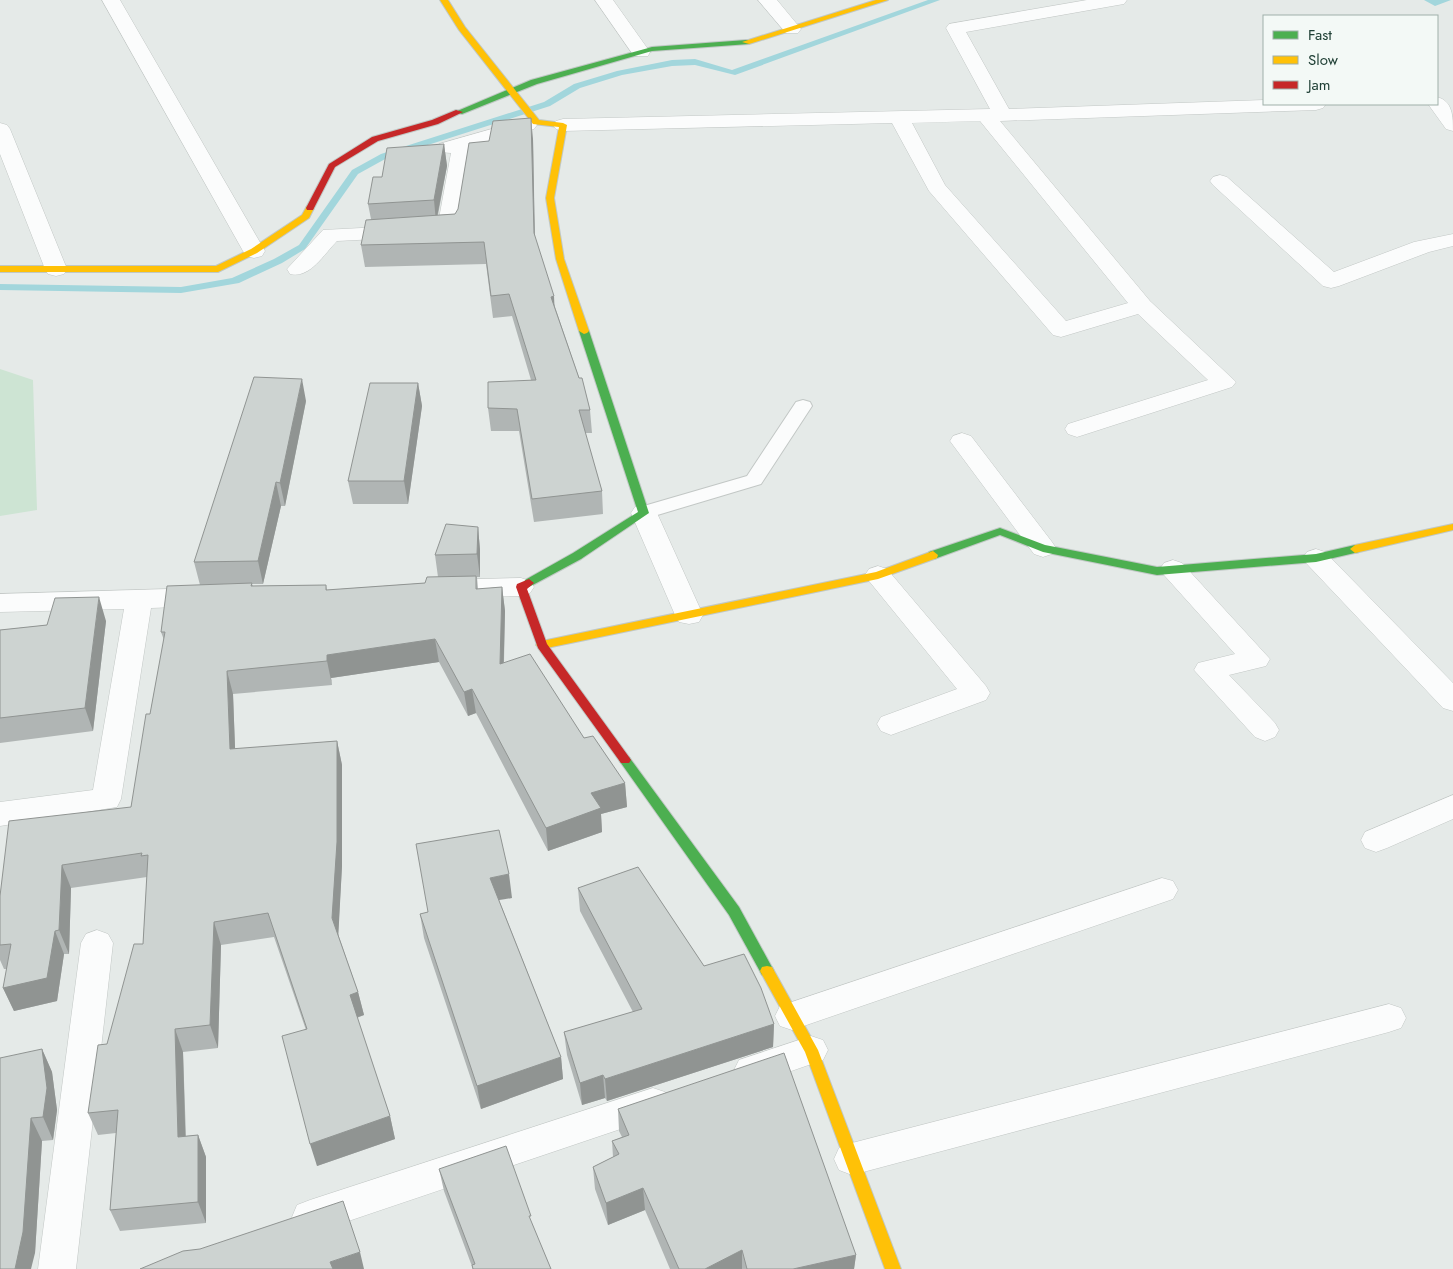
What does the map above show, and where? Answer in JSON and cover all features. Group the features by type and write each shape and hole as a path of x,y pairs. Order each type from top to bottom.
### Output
{"street":[{"path":"111,0 254,251"},
{"path":"444,0 462,28 536,122"},
{"path":"604,0 641,52"},
{"path":"767,0 792,29"},
{"path":"0,269 218,269 254,251 306,216 332,166 375,139 435,122 534,82 641,52 652,49 754,41 884,0"},
{"path":"1078,429 1224,382 1142,306 994,116 955,28 1118,0"},
{"path":"1438,101 1453,99"},
{"path":"1438,102 1453,125"},
{"path":"426,155 536,122 563,125 994,116 1289,105"},
{"path":"899,118 936,187 1061,330 1142,306"},
{"path":"563,125 550,198 560,259 644,513 689,615"},
{"path":"0,129 56,269"},
{"path":"298,268 331,235 448,230 463,143"},
{"path":"1220,182 1330,282 1422,247 1453,240"},
{"path":"962,441 1043,548"},
{"path":"414,590 521,587 577,556 644,513"},
{"path":"542,645 878,575 1000,532 1043,548 1157,571 1316,558 1453,527"},
{"path":"1316,558 1453,701"},
{"path":"1173,569 1256,659 1208,670 1265,730"},
{"path":"878,575 976,693 891,724"},
{"path":"521,587 542,645 734,911 811,1050 893,1269"},
{"path":"0,603 227,596"},
{"path":"0,814 106,799 139,599"},
{"path":"1376,840 1453,806"},
{"path":"792,1016 1162,890"},
{"path":"57,1269 97,943"},
{"path":"852,1159 1389,1018"},
{"path":"717,1081 811,1050"},
{"path":"277,1228 680,1094"}],"lane":[{"path":"644,513 754,480 803,406"}],"green space":[{"path":"0,369 33,380 37,510 0,516"}],"building":[{"path":"531,118 534,233 554,296 551,297 579,378 582,378 590,410 579,410 602,491 532,499 517,409 488,408 488,382 536,380 509,294 491,296 484,242 361,245 366,220 455,214 458,209 469,143 489,141 493,121"},
{"path":"444,144 434,200 368,204 373,177 382,177 387,148"},
{"path":"254,377 302,379 280,483 276,482 258,561 194,562"},
{"path":"370,383 418,383 404,481 348,481"},
{"path":"446,524 478,527 477,554 435,555"},
{"path":"476,576 476,589 502,587 500,664 530,654 584,738 593,736 625,783 591,793 601,808 546,828 472,689 464,692 435,639 327,655 327,661 227,671 230,749 337,741 337,842 332,918 358,992 350,995 390,1116 310,1144 282,1036 307,1029 268,913 214,922 210,1025 175,1029 178,1137 198,1135 198,1202 110,1210 118,1110 88,1113 98,1045 107,1044 134,944 143,944 148,855 141,856 142,853 62,865 59,930 55,931 47,978 3,988 11,944 0,945 0,896 9,821 131,807 146,714 150,714 165,632 161,632 167,586 252,583 251,586 326,585 326,590 425,583 427,577"},
{"path":"99,597 85,708 0,718 0,630 47,625 55,598"},
{"path":"499,830 509,874 490,878 561,1057 477,1086 420,914 428,912 416,844"},
{"path":"638,867 704,966 744,954 761,988 774,1024 605,1079 603,1075 580,1083 564,1032 642,1009 578,888"},
{"path":"42,1049 47,1088 43,1117 31,1118 23,1232 15,1269 0,1269 0,1058"},
{"path":"784,1053 856,1255 793,1269 747,1269 742,1250 705,1269 679,1269 643,1188 606,1203 593,1167 619,1154 612,1141 629,1135 618,1109"},
{"path":"506,1146 531,1216 529,1216 551,1269 473,1269 472,1265 475,1264 439,1169"},
{"path":"343,1201 360,1252 330,1262 333,1269 140,1269 183,1251 200,1249"}],"waterway":[{"path":"0,287 181,290 235,281 278,261 302,247 355,172 384,156 547,104 577,86 620,73 672,63 695,62 732,73 936,0"},
{"path":"1428,0 1435,4 1447,0"}],"traffic: fast":[{"path":"459,112 534,82 652,49 746,42"},
{"path":"529,583 577,556 644,513 584,331"},
{"path":"933,555 1000,531 1043,548 1157,571 1316,558 1355,549"},
{"path":"625,760 734,911 767,971"}],"traffic: slow":[{"path":"444,0 462,28 536,122 563,125 550,198 560,259 584,331"},
{"path":"746,42 884,0"},
{"path":"0,269 218,269 254,251 306,216 310,208"},
{"path":"1355,549 1453,527"},
{"path":"542,645 878,575 933,555"},
{"path":"767,971 811,1050 893,1269"}],"traffic: jam":[{"path":"310,208 332,166 375,139 435,122 459,112"},
{"path":"529,583 521,587 542,645 625,760"}]}
